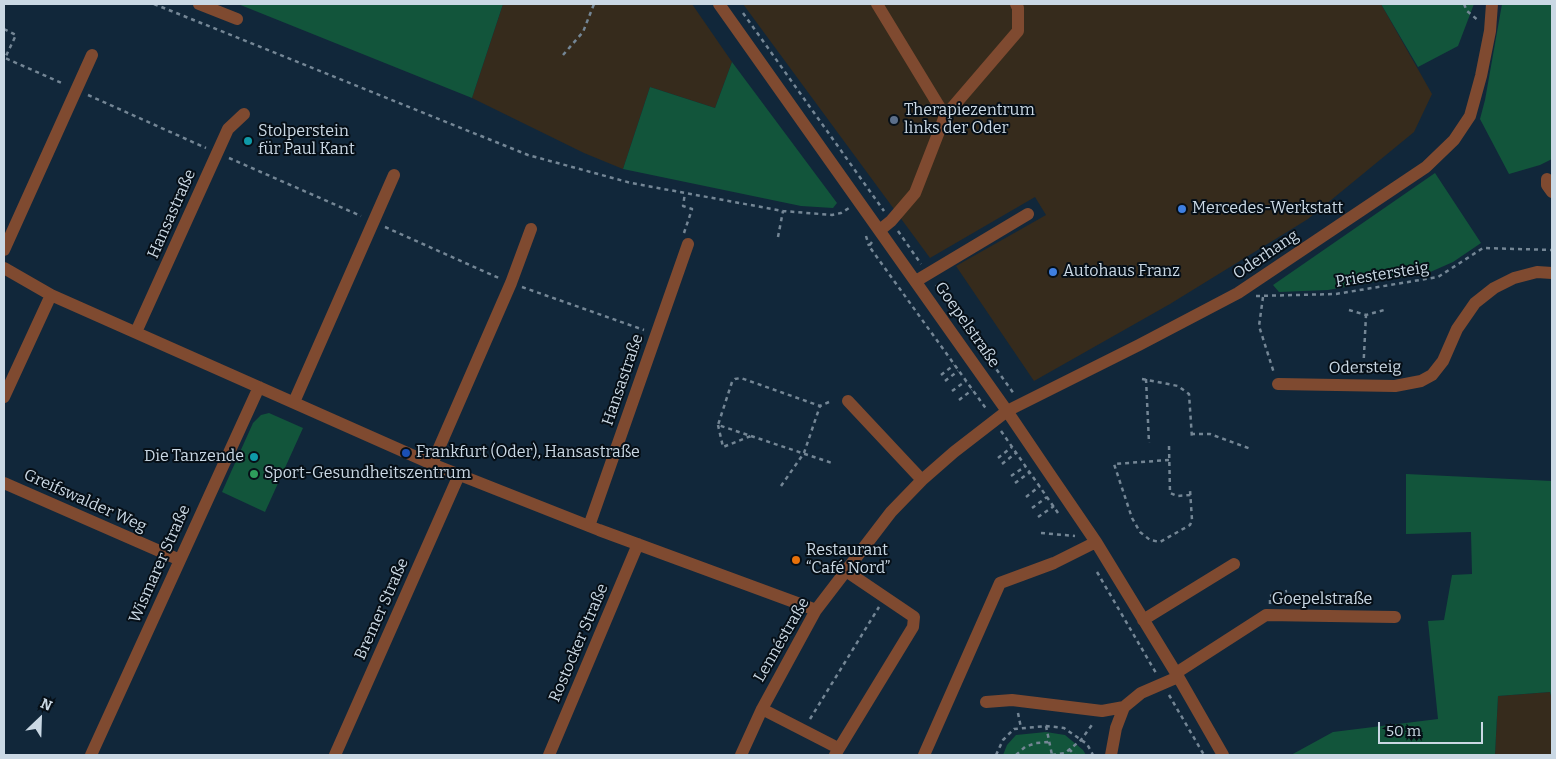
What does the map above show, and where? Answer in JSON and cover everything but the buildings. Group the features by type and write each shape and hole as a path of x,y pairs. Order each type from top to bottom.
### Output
{"street":[{"path":"199,4 237,19"},
{"name":"Goepelstraße","path":"719,4 916,281 1096,542 1223,755"},
{"path":"877,4 945,116"},
{"path":"880,230 891,221 915,193 945,116 1018,31 1018,8 1016,4"},
{"name":"Oderhang","path":"1007,411 1238,293 1426,167 1454,140 1470,116 1481,76 1490,31 1492,4"},
{"path":"4,250 92,55"},
{"name":"Hansastraße","path":"136,332 228,129 244,114"},
{"path":"294,402 394,175"},
{"path":"1547,179 1547,185 1552,192"},
{"path":"916,281 1028,214"},
{"path":"432,464 511,283 531,229"},
{"name":"Hansastraße","path":"590,526 688,244"},
{"path":"4,268 51,294 432,464 590,526 816,610"},
{"name":"Odersteig","path":"1278,384 1395,386 1425,379 1432,375 1443,360 1457,329 1475,304 1494,288 1514,278 1537,272 1552,272"},
{"path":"4,397 51,294"},
{"name":"Wismarer Straße","path":"91,755 259,387"},
{"path":"848,401 922,480"},
{"name":"Lennéstraße","path":"740,755 762,709 816,610 891,512 922,480 954,452 1007,411"},
{"name":"Bremer Straße","path":"335,755 459,475"},
{"name":"Greifswalder Weg","path":"4,483 180,560"},
{"path":"924,755 1000,583 1054,562 1096,542"},
{"name":"Rostocker Straße","path":"549,755 638,544"},
{"path":"1144,620 1234,564"},
{"path":"762,709 803,730 836,752 912,627 914,617 846,571"},
{"name":"Goepelstraße","path":"1177,675 1266,615 1395,617"},
{"path":"986,702 1012,700 1102,711 1124,707 1141,693 1177,675"},
{"path":"1111,755 1116,728 1124,707"}],"path":[{"path":"154,4 528,154 631,183 783,210 832,215 842,213 872,194"},
{"path":"563,55 583,32 594,4"},
{"path":"1464,4 1467,11 1490,31"},
{"path":"742,12 1020,404"},
{"path":"4,29 16,35 5,58 77,90"},
{"path":"685,193 683,206 692,209 682,237 688,244"},
{"path":"778,237 783,210"},
{"path":"880,230 869,246 1059,514"},
{"name":"Priestersteig","path":"1238,293 1263,297 1336,294 1438,277 1483,248 1552,250"},
{"path":"1263,297 1259,326 1278,384"},
{"path":"1349,310 1366,316 1384,310"},
{"path":"1363,386 1366,316"},
{"path":"941,375 954,365"},
{"path":"944,381 958,371"},
{"path":"752,436 723,447 718,425 732,382 735,379 740,378 820,406 829,402"},
{"path":"1142,379 1178,386 1189,394 1192,438"},
{"path":"1146,379 1149,443"},
{"path":"952,391 966,381"},
{"path":"959,400 972,390"},
{"path":"780,486 804,453 820,406"},
{"path":"718,425 832,463"},
{"path":"1192,434 1210,434 1250,449"},
{"path":"1168,446 1170,493 1176,496 1191,495"},
{"path":"998,458 1012,447"},
{"path":"1002,464 1016,453"},
{"path":"1169,460 1114,464 1132,518 1140,532 1150,540 1160,542 1190,525 1192,520 1190,490"},
{"path":"1010,476 1026,466"},
{"path":"1015,483 1030,472"},
{"path":"1026,497 1040,486"},
{"path":"1032,508 1047,497"},
{"path":"1038,517 1054,506"},
{"path":"1069,528 1083,548 1204,755"},
{"path":"1041,533 1074,536"},
{"path":"1271,615 1270,596 1287,592"},
{"path":"803,730 884,597"},
{"path":"1046,726 1052,755 1065,752 1081,740 1102,711"},
{"path":"996,755 1003,740 1014,729 1046,726 1064,728 1087,744 1093,755"},
{"path":"1016,755 1025,747 1036,743 1049,742"},
{"path":"1069,749 1074,755"}],"shaded area":[{"path":"503,4 692,4 732,62 715,108 650,87 623,169 584,153 472,98"},
{"path":"743,4 1381,4 1432,94 1414,132 1308,219 1170,304 1034,381 956,266 1046,215 1035,197 930,258"},
{"path":"1550,692 1552,700 1552,755 1495,755 1498,696"}],"green space":[{"path":"238,4 503,4 472,98"},
{"path":"1381,4 1474,4 1458,46 1418,67"},
{"path":"1502,4 1552,4 1552,159 1540,165 1509,174 1480,119"},
{"path":"732,62 837,203 833,208 801,206 623,169 650,87 715,108"},
{"path":"1435,173 1481,243 1453,262 1428,273 1328,290 1279,292 1273,285"},
{"path":"269,413 303,428 265,512 222,492 253,423 261,415"},
{"path":"1406,474 1552,481 1552,700 1550,692 1498,696 1495,755 1291,755 1333,732 1438,719 1428,621 1444,620 1452,575 1472,574 1471,532 1406,534"},
{"path":"1046,732 1065,735 1083,750 1086,755 1003,755 1007,745 1016,735"}],"place":[{"name":"Therapiezentrum links der Oder","path":"894,120"},
{"name":"Stolperstein für Paul Kant","path":"248,141"},
{"name":"Mercedes-Werkstatt","path":"1182,209"},
{"name":"Autohaus Franz","path":"1053,272"},
{"name":"Frankfurt (Oder), Hansastraße","path":"406,453"},
{"name":"Die Tanzende","path":"254,457"},
{"name":"Sport-Gesundheitszentrum","path":"254,474"},
{"name":"Restaurant “Café Nord”","path":"796,560"}]}
